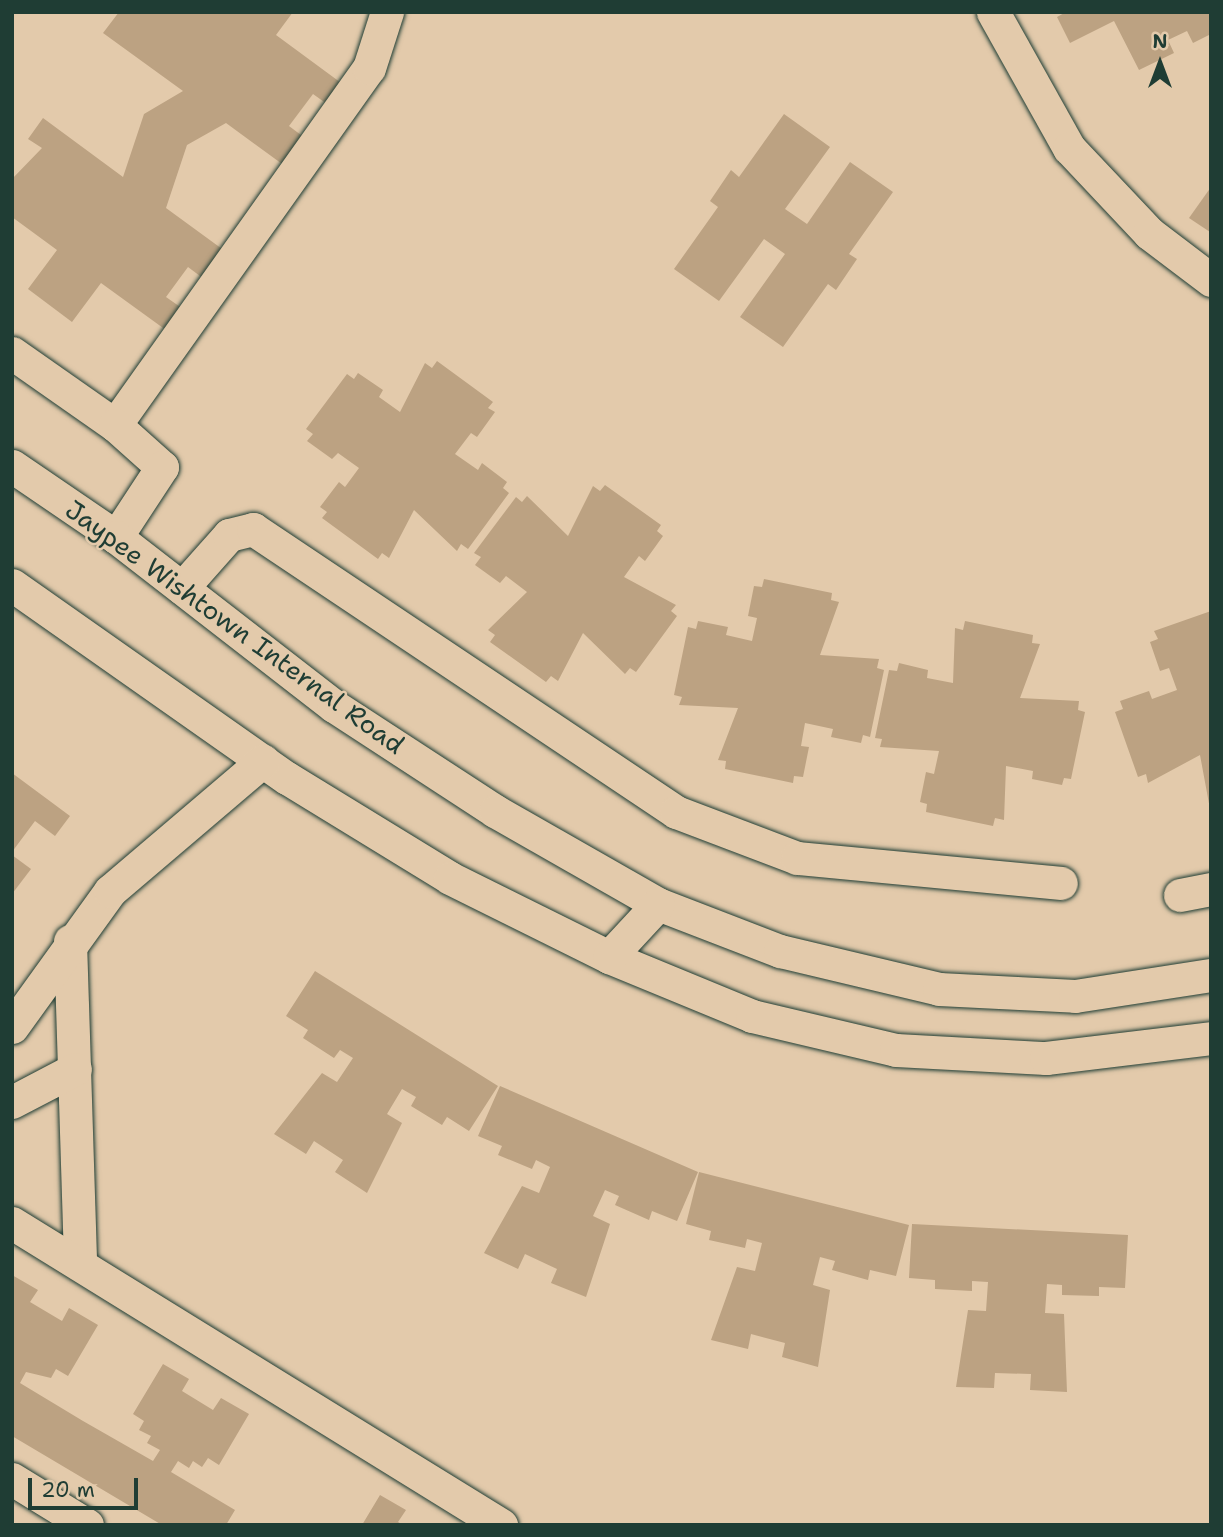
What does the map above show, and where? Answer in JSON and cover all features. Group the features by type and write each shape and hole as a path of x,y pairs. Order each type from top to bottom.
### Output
{"street":[{"path":"115,425 369,68 387,12"},
{"path":"993,12 1069,148 1149,233 1211,280"},
{"path":"12,353 115,425 162,467 116,537"},
{"name":"Jaypee Wishtown Internal Road","path":"12,466 116,537 334,706 495,811 658,904 780,951 939,989 1075,996 1211,975"},
{"path":"182,588 229,535 253,529 686,817 797,858 1061,883"},
{"path":"12,585 263,761 450,878 609,957 752,1016 896,1051 1046,1058 1211,1038"},
{"path":"12,1027 70,941 138,862 263,761"},
{"path":"609,957 658,904"},
{"path":"70,941 80,1264"},
{"path":"12,1102 75,1069"},
{"path":"12,1223 501,1525"},
{"path":"12,1479 87,1525"}],"building":[{"path":"119,12 293,12 276,35 348,88 334,109 313,94 289,126 309,141 289,169 226,123 187,145 166,208 229,254 208,282 188,267 166,297 186,311 170,333 101,283 72,322 28,289 57,250 12,217 12,179 42,148 28,139 43,118 123,177 144,114 183,91 103,33"},
{"path":"1066,12 1211,12 1211,34 1193,43 1187,31 1168,40 1174,53 1139,70 1114,21 1070,43 1057,17"},
{"path":"784,114 830,147 785,209 807,224 850,162 893,192 849,254 857,259 836,290 828,284 783,347 740,317 785,254 764,239 719,301 674,269 718,207 710,201 731,170 739,177"},
{"path":"1211,187 1211,231 1210,232 1189,218"},
{"path":"437,361 493,402 488,408 495,412 477,437 471,433 455,454 478,470 482,463 507,482 503,488 509,493 468,549 461,544 457,551 414,510 389,558 382,553 378,559 322,518 327,512 320,507 339,482 345,487 359,468 338,453 332,459 307,441 313,434 306,429 347,374 354,379 358,373 383,390 379,397 400,412 425,363 432,368"},
{"path":"605,485 661,525 657,531 663,536 645,561 639,556 624,577 676,605 671,611 677,616 636,672 630,668 625,674 583,633 558,681 551,676 546,682 490,642 495,635 488,630 527,592 506,576 500,583 475,565 481,557 474,553 516,497 522,502 527,496 568,536 593,486 600,491"},
{"path":"764,579 832,593 831,600 839,602 820,655 879,659 877,668 884,670 870,737 863,735 861,743 831,737 833,729 805,723 801,746 809,747 803,777 794,776 793,783 725,769 726,761 718,760 738,708 679,705 682,697 674,695 688,627 696,629 698,621 728,627 726,635 752,641 757,618 748,616 754,586 762,587"},
{"path":"1211,611 1210,809 1200,755 1148,783 1146,774 1138,777 1115,712 1123,709 1120,701 1149,691 1152,699 1177,690 1169,668 1160,671 1150,642 1158,639 1154,631"},
{"path":"965,621 1033,635 1032,643 1040,644 1020,698 1079,701 1078,710 1085,712 1071,779 1064,778 1062,785 1032,779 1033,771 1006,766 1004,820 995,818 993,826 926,812 927,804 920,802 926,772 934,774 939,751 880,747 882,739 875,738 889,670 897,671 899,663 928,670 927,678 953,683 955,628 963,630"},
{"path":"12,773 70,816 55,836 35,821 12,852"},
{"path":"12,855 31,869 12,894"},
{"path":"315,971 498,1086 469,1131 447,1117 442,1125 411,1106 416,1097 402,1089 387,1114 402,1123 367,1193 335,1172 343,1160 314,1141 306,1154 274,1134 322,1073 337,1082 353,1058 340,1050 334,1058 303,1038 308,1030 286,1016"},
{"path":"500,1086 698,1172 677,1221 652,1211 649,1220 615,1205 619,1196 605,1190 593,1216 610,1224 586,1297 551,1283 557,1269 525,1254 518,1269 484,1253 522,1186 539,1193 550,1167 536,1160 532,1169 498,1155 502,1146 478,1136"},
{"path":"699,1172 909,1225 896,1276 870,1270 868,1280 832,1270 835,1261 820,1257 813,1285 830,1290 818,1367 782,1357 785,1343 751,1334 748,1349 711,1340 737,1267 755,1271 762,1243 747,1239 745,1248 709,1240 711,1231 686,1224"},
{"path":"912,1224 1128,1235 1125,1288 1099,1287 1099,1296 1062,1295 1062,1285 1047,1284 1045,1313 1064,1314 1067,1392 1030,1390 1031,1374 995,1373 994,1388 956,1387 968,1310 986,1311 988,1282 972,1281 972,1291 935,1289 935,1280 909,1278"},
{"path":"12,1275 38,1290 30,1302 62,1321 69,1308 98,1325 68,1376 56,1369 51,1378 26,1372 20,1383 83,1421 153,1461 160,1450 147,1443 151,1436 139,1430 144,1421 133,1414 163,1364 189,1379 182,1391 213,1410 221,1398 249,1414 219,1465 208,1458 202,1467 193,1461 189,1468 178,1461 171,1472 235,1510 226,1525 162,1525 12,1436"},
{"path":"380,1495 406,1510 398,1522 403,1525 362,1525"}]}
